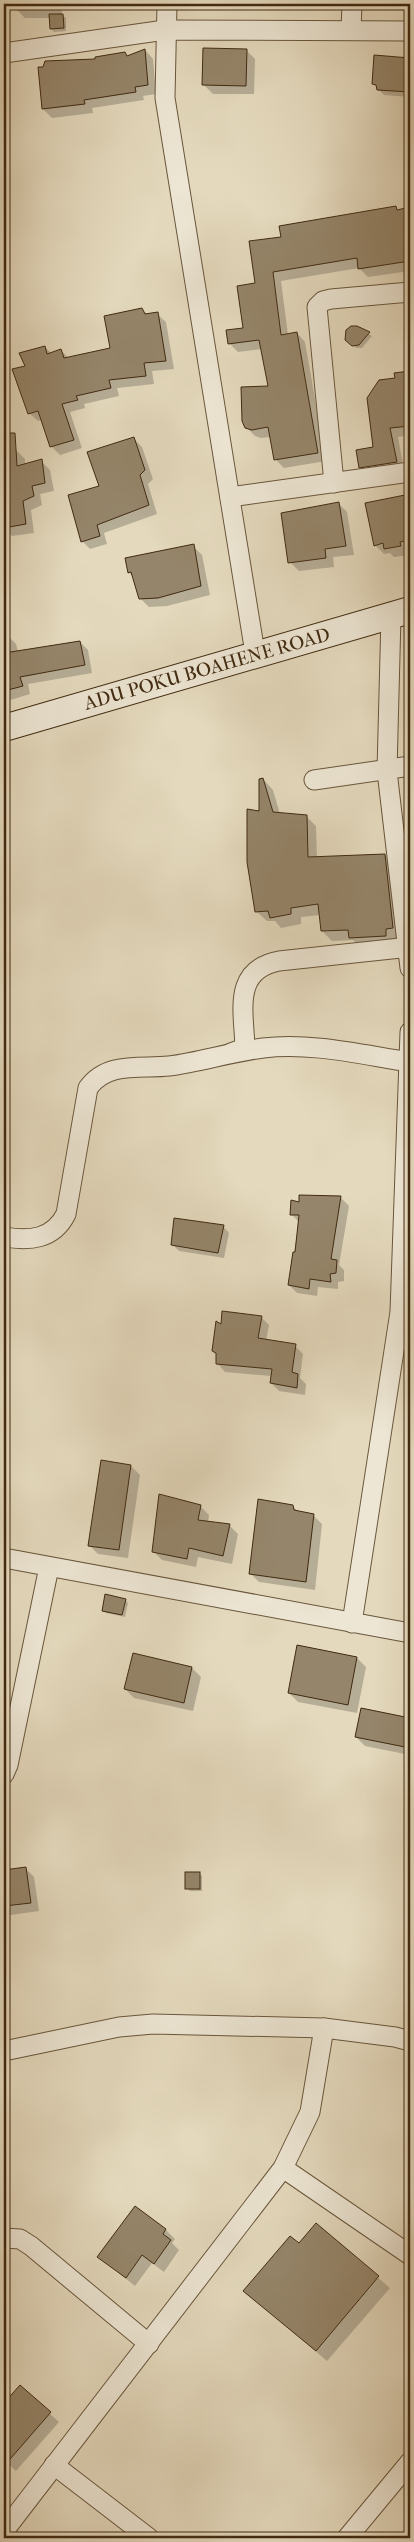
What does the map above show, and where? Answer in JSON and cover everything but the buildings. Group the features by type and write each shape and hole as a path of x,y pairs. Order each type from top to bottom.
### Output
{"street":[{"path":"167,4 165,98 255,653"},
{"path":"351,30 352,4"},
{"path":"4,54 165,30 410,31"},
{"path":"334,482 318,308 323,301 331,299 410,292"},
{"path":"230,497 410,472"},
{"path":"401,613 387,771 410,968"},
{"name":"ADU POKU BOAHENE ROAD","path":"4,728 255,653 401,613"},
{"path":"314,780 387,771 410,766"},
{"path":"225,1055 245,1048 243,992 249,977 262,966 279,962 409,947"},
{"path":"352,1623 405,1312 410,1032"},
{"path":"4,1237 35,1239 63,1221 66,1214 88,1088 103,1073 115,1069 169,1066 264,1048 290,1047 410,1062"},
{"path":"4,1558 410,1633"},
{"path":"4,1774 8,1765 49,1567"},
{"path":"4,2051 120,2027 152,2024 324,2028 395,2037 410,2041"},
{"path":"4,2531 283,2168 310,2112 324,2028"},
{"path":"283,2168 410,2255"},
{"path":"4,2238 20,2239 31,2246 149,2344"},
{"path":"347,2538 410,2462"},
{"path":"54,2465 149,2538"}]}
